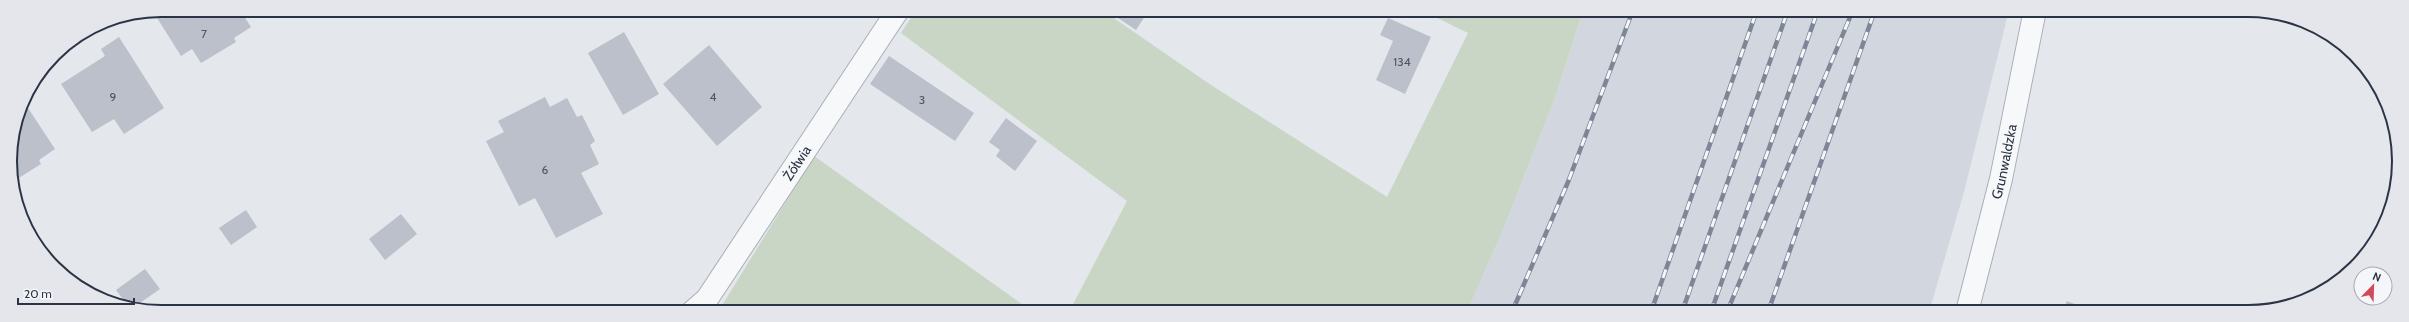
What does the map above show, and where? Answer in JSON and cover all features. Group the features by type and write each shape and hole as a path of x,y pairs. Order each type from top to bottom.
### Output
{"street":[{"name":"Żółwia","path":"700,305 707,299 893,17"},
{"name":"Grunwaldzka","path":"1969,305 2002,179 2034,17"}],"shaded area":[{"path":"1581,17 2007,17 1964,192 1931,305 1470,305 1504,227 1556,95"}],"green space":[{"path":"911,17 1112,17 1211,85 1387,197 1468,33 1435,17 1581,17 1556,95 1504,227 1470,305 1073,305 1127,201 901,33"},
{"path":"814,156 1023,305 722,305"}],"building":[{"path":"157,17 245,17 251,27 234,38 236,42 201,63 192,49 181,56"},
{"path":"1116,17 1144,17 1136,30"},
{"path":"1388,18 1431,37 1405,94 1376,80 1393,41 1380,35"},
{"path":"624,32 659,94 623,115 588,53"},
{"path":"119,37 164,108 124,134 114,119 92,132 61,84 105,56 101,49"},
{"path":"709,45 762,107 717,146 663,84"},
{"path":"889,56 974,113 955,141 870,84"},
{"path":"545,97 550,107 567,98 577,117 582,115 595,141 590,145 599,164 581,173 603,214 556,238 535,198 519,206 486,141 504,132 498,121"},
{"path":"27,108 55,149 39,160 41,164 18,179 18,142"},
{"path":"1006,118 1037,141 1015,171 996,156 1000,150 989,142"},
{"path":"246,210 257,227 231,245 219,228"},
{"path":"401,214 417,234 385,260 369,239"},
{"path":"145,269 160,289 139,303 123,300 116,290"},
{"path":"2067,301 2077,305 2065,305"}],"railway":[{"path":"1515,305 1568,182 1630,17"},
{"path":"1653,305 1755,17"},
{"path":"1684,305 1786,17"},
{"path":"1713,305 1816,17"},
{"path":"1730,305 1850,17"},
{"path":"1770,305 1873,17"}]}
